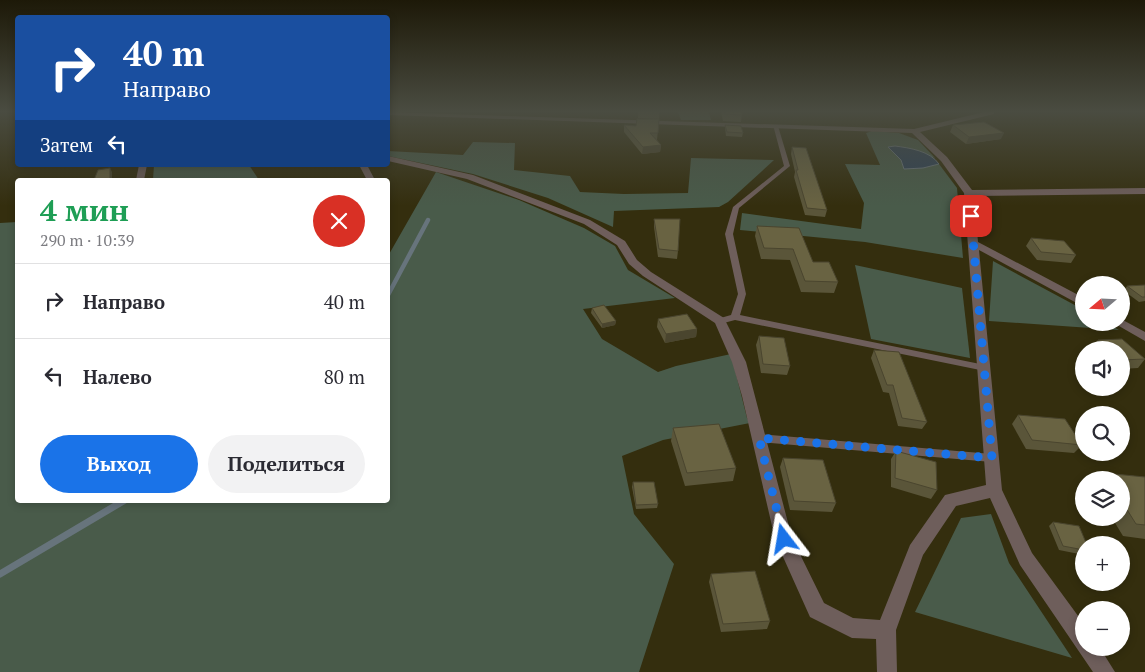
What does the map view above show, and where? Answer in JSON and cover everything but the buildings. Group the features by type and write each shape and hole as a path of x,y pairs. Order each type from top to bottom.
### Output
{"street":[{"path":"927,143 944,159 969,193 994,490 1026,559 1075,628"},
{"path":"390,159 470,177 587,222 621,243 633,262 647,274 720,321 738,362 784,539 818,610 852,628 886,630"},
{"path":"969,193 1145,191"},
{"path":"974,244 1075,298"},
{"path":"1130,329 1145,337"},
{"path":"887,672 886,630 916,550 951,500 994,490"},
{"path":"1094,656 1105,672"}],"lane":[{"path":"735,317 742,294 729,234 736,207 786,166 780,143"},
{"path":"720,321 735,317 985,368"},
{"path":"759,438 992,458"}],"green space":[{"path":"472,143 515,143 514,170 570,176 580,192 624,194 688,193 691,158 774,160 728,202 719,207 614,211 613,227 548,198 473,174 390,156 390,151 463,155"},
{"path":"871,143 921,143 935,158 909,148 889,148 901,160 904,168 923,168 939,164 957,188 963,258 865,242 740,230 742,213 861,229 864,203 845,164 880,165"},
{"path":"154,167 250,167 258,178 153,178"},
{"path":"436,172 519,200 584,228 615,246 628,270 675,298 583,309 602,339 658,372 676,366 731,354 747,418 750,423 663,440 622,456 634,514 674,564 639,672 0,672 0,223 15,222 15,503 390,503 390,252"},
{"path":"993,261 1075,305 1075,327 989,321"},
{"path":"855,265 962,288 970,358 871,339"},
{"path":"991,514 1009,563 1072,658 915,612 961,518"}],"water":[{"path":"895,146 925,153 939,164 923,168 904,169 901,160 888,147"}],"waterway":[{"path":"390,291 428,220"},
{"path":"0,574 120,503"}],"route":[{"path":"784,539 759,438 992,458 971,216"}]}
